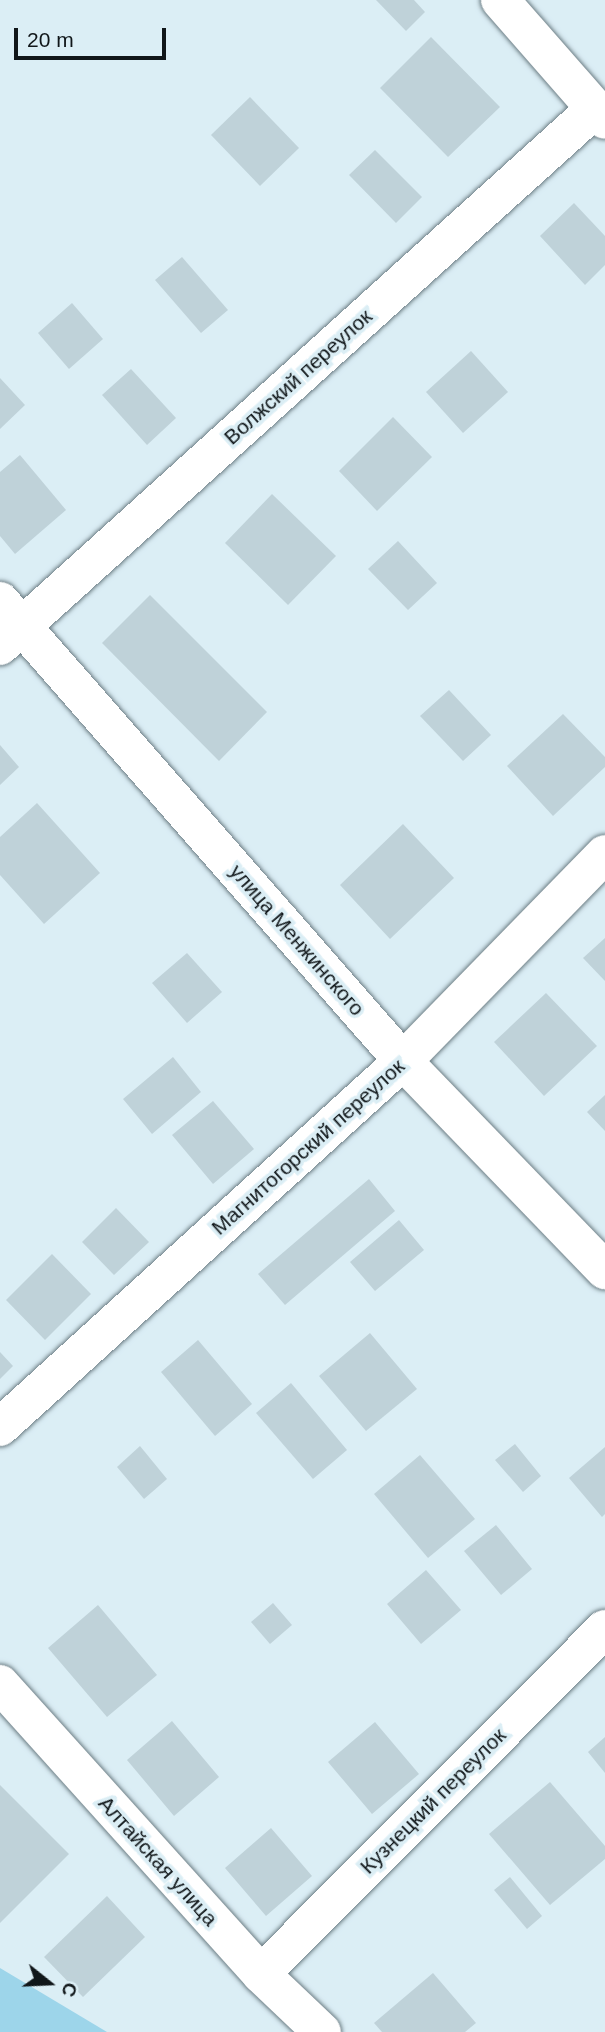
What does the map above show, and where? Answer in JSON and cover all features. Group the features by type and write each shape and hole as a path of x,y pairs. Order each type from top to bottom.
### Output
{"street":[{"path":"500,0 600,114"},
{"name":"Волжский переулок","path":"8,624 600,114"},
{"name":"улица Менжинского","path":"8,624 403,1061 605,1270"},
{"name":"Магнитогорский переулок","path":"0,1427 403,1061 605,855"},
{"name":"Кузнецкий переулок","path":"261,1974 605,1629"},
{"name":"Алтайская улица","path":"0,1684 261,1974 322,2032"}],"shaded area":[{"path":"0,1968 107,2032 0,2032"}],"building":[{"path":"376,0 414,0 425,12 406,31"},
{"path":"431,37 500,107 448,157 380,88"},
{"path":"250,97 299,148 260,186 211,135"},
{"path":"375,150 422,197 396,223 349,175"},
{"path":"574,203 605,236 605,265 585,285 540,236"},
{"path":"182,257 228,310 201,333 155,280"},
{"path":"72,303 103,339 69,369 38,333"},
{"path":"471,351 508,392 463,433 426,392"},
{"path":"131,369 176,418 147,445 102,395"},
{"path":"0,378 25,405 0,429"},
{"path":"393,417 432,457 377,511 339,471"},
{"path":"20,455 66,510 15,554 0,536 0,472"},
{"path":"272,494 336,556 288,605 225,543"},
{"path":"398,541 437,583 408,610 368,569"},
{"path":"150,595 267,712 219,761 102,643"},
{"path":"449,690 491,735 463,761 420,716"},
{"path":"563,714 605,757 605,767 553,816 507,766"},
{"path":"0,745 19,767 0,785"},
{"path":"37,803 100,873 44,924 0,875 0,837"},
{"path":"403,824 454,878 390,939 340,885"},
{"path":"605,938 605,981 583,958"},
{"path":"187,953 222,992 187,1023 152,983"},
{"path":"546,993 597,1046 544,1096 494,1042"},
{"path":"173,1057 201,1092 152,1134 123,1099"},
{"path":"605,1095 605,1131 587,1112"},
{"path":"213,1101 254,1149 213,1184 172,1135"},
{"path":"369,1179 395,1211 285,1305 258,1274"},
{"path":"116,1208 149,1242 114,1275 82,1242"},
{"path":"399,1220 424,1250 375,1291 350,1262"},
{"path":"52,1254 91,1294 45,1340 6,1300"},
{"path":"370,1333 417,1389 366,1431 319,1376"},
{"path":"198,1340 252,1404 215,1436 161,1372"},
{"path":"0,1352 13,1366 0,1379"},
{"path":"291,1383 347,1450 313,1479 256,1413"},
{"path":"515,1444 541,1476 523,1492 495,1460"},
{"path":"140,1446 167,1479 144,1499 117,1467"},
{"path":"605,1447 605,1514 602,1517 569,1478"},
{"path":"420,1455 475,1519 428,1558 374,1494"},
{"path":"496,1525 532,1569 501,1595 464,1551"},
{"path":"426,1570 461,1610 421,1644 387,1604"},
{"path":"273,1603 292,1625 270,1644 251,1622"},
{"path":"98,1605 157,1675 107,1717 48,1648"},
{"path":"172,1721 219,1777 174,1816 127,1760"},
{"path":"375,1722 419,1774 372,1814 328,1762"},
{"path":"605,1737 605,1773 588,1752"},
{"path":"550,1782 605,1846 605,1859 550,1905 489,1834"},
{"path":"0,1785 69,1854 0,1923"},
{"path":"271,1828 312,1876 266,1916 225,1868"},
{"path":"510,1877 542,1916 527,1929 494,1890"},
{"path":"107,1896 145,1937 83,1997 44,1957"},
{"path":"433,1973 476,2023 465,2032 382,2032 374,2023"}]}
